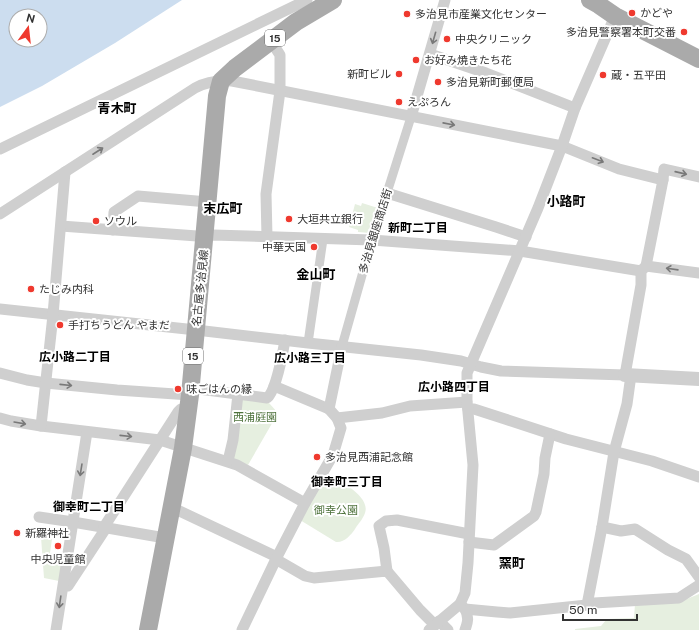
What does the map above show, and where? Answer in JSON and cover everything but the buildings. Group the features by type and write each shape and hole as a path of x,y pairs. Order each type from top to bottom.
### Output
{"main road":[{"name":"15","path":"221,81 235,68 296,22 333,0"},
{"path":"590,0 615,16 699,59"},
{"name":"名古屋多治見線","path":"148,630 183,448 187,397 196,330 217,96 221,81"}],"street":[{"path":"0,149 307,0"},
{"path":"411,117 445,0"},
{"path":"466,630 468,614 463,607 468,564 473,465 467,405 467,372 526,237 562,146 575,108 615,16"},
{"path":"267,237 266,194 280,91 280,55 271,41"},
{"path":"430,54 486,73 575,108"},
{"path":"0,214 195,88 221,81 232,81 562,146 619,169 699,177"},
{"name":"多治見銀座商店街","path":"342,346 372,240 411,117"},
{"path":"41,426 53,315 65,172"},
{"path":"587,605 602,527 614,452 627,404 628,375 641,285 663,174"},
{"path":"387,193 526,237"},
{"path":"113,230 114,212 138,196 208,202"},
{"path":"61,226 197,236 372,240 520,251 644,268 699,273"},
{"path":"308,343 324,238"},
{"path":"0,309 421,355 501,371 628,375 699,380"},
{"path":"0,373 46,383 187,397 238,394 268,398 274,386 285,340"},
{"path":"329,409 342,346"},
{"path":"242,630 305,503 333,455 341,428 337,418 329,409 274,386"},
{"path":"228,461 238,394"},
{"path":"68,586 187,397"},
{"path":"337,418 382,413 410,406 467,405 474,409 550,434 652,461 699,477"},
{"path":"0,418 41,426 160,440 228,461 305,503"},
{"path":"56,630 87,432"},
{"path":"448,630 435,625 420,610 387,571 379,526 386,521 397,520 494,545 534,516 544,474 545,458 550,434"},
{"path":"171,507 277,557 279,561 305,576 314,578 387,571"},
{"path":"39,517 165,538"},
{"path":"602,527 621,531 635,529 668,550 686,559 699,577"},
{"path":"435,625 463,607 497,612 510,612 587,605 594,603 679,598 699,585"}],"green space":[{"path":"362,203 378,208 370,233 358,232 358,230 349,227 355,204 361,206"},
{"name":"西浦庭園","path":"241,398 269,403 278,413 248,465 232,458"},
{"name":"御幸公園","path":"327,473 359,495 366,507 362,519 353,531 347,538 339,542 336,542 300,520"},
{"path":"41,537 52,539 50,553 63,555 59,581 44,578"},
{"path":"699,594 699,630 575,630 601,626 607,619 634,618 635,604 682,601"}],"water":[{"path":"0,0 182,0 115,43 42,86 0,107"}],"place":[{"name":"かどや","path":"632,13"},
{"name":"多治見市産業文化センター","path":"407,14"},
{"name":"多治見警察署本町交番","path":"684,32"},
{"name":"中央クリニック","path":"447,39"},
{"name":"お好み焼きたち花","path":"416,60"},
{"name":"新町ビル","path":"399,74"},
{"name":"蔵・五平田","path":"603,75"},
{"name":"多治見新町郵便局","path":"438,82"},
{"name":"えぷろん","path":"399,102"},
{"name":"大垣共立銀行","path":"289,219"},
{"name":"ソウル","path":"96,221"},
{"name":"中華天国","path":"314,247"},
{"name":"たじみ内科","path":"31,289"},
{"name":"手打ちうどん やまだ","path":"60,325"},
{"name":"味ごはんの縁","path":"178,389"},
{"name":"多治見西浦記念館","path":"317,457"},
{"name":"新羅神社","path":"17,533"},
{"name":"中央児童館","path":"58,546"}],"district":[{"name":"青木町","path":"117,108"},
{"name":"小路町","path":"566,201"},
{"name":"末広町","path":"223,208"},
{"name":"新町二丁目","path":"418,228"},
{"name":"金山町","path":"316,274"},
{"name":"広小路二丁目","path":"75,357"},
{"name":"広小路三丁目","path":"310,358"},
{"name":"広小路四丁目","path":"454,387"},
{"name":"御幸町三丁目","path":"347,482"},
{"name":"御幸町二丁目","path":"89,507"},
{"name":"窯町","path":"512,563"}]}
